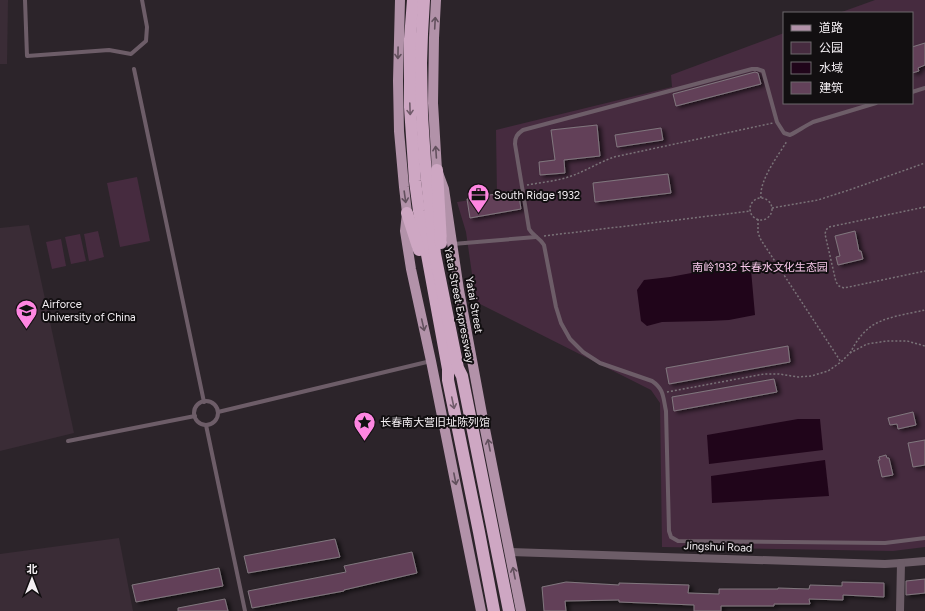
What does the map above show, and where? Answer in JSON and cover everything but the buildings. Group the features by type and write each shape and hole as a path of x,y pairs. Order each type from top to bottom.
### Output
{"highway":[{"name":"Yatai Street Expressway","path":"413,0 410,39 410,107 415,181 419,212 448,370 448,380 494,611"},
{"name":"Yatai Street Expressway","path":"424,0 421,78 422,122 425,169 435,254 458,368 462,376 508,611"},
{"path":"437,170 443,263 464,366 462,376"},
{"path":"407,213 418,247 442,371 448,380"}],"main road":[{"path":"400,0 398,81 399,131 407,213 405,232 411,269 481,611"},
{"name":"Yatai Street","path":"436,0 433,103 437,170 444,189 459,290 521,611"}],"street":[{"name":"Jingshui Road","path":"510,552 869,563 925,561"},
{"path":"900,611 901,563"}],"lane":[{"path":"25,0 27,56 109,50 131,54 146,41 147,27 142,0"},
{"path":"134,69 204,402"},
{"path":"873,104 813,122 790,135 784,132 778,122 763,71 752,69 523,130 518,133 515,139 515,144 529,229 531,234 541,240 544,245 556,307 561,323 570,339 582,352 600,363 652,380 659,386 663,393 666,411 669,531 671,537 678,541 885,543 925,538"},
{"path":"913,92 925,88"},
{"path":"452,244 536,237"},
{"path":"218,412 431,361"},
{"path":"204,402 212,403 216,406 218,412 217,419 206,425 200,423 195,416 196,408 204,402"},
{"path":"68,441 195,416"},
{"path":"206,425 245,611"}],"path":[{"path":"522,186 572,176 587,170 600,162 614,157 778,122"},
{"path":"761,198 762,184 790,135"},
{"path":"772,208 818,200 852,190 925,163"},
{"path":"761,198 767,199 772,208 768,217 758,219 753,215 751,205 756,199 761,198"},
{"path":"925,207 829,227 825,234 836,282 839,286 844,288 925,271"},
{"path":"536,237 751,211"},
{"path":"758,219 758,233 760,240 841,362"},
{"path":"663,393 764,374 779,374 798,377 811,376 828,371 841,362 850,353 857,340 869,328 884,320 925,310"},
{"path":"850,353 867,344 886,341 908,341 925,346"}],"shaded area":[{"path":"0,0 8,0 7,64 0,64"},
{"name":"Airforce University of China","path":"29,225 74,433 0,451 0,228"},
{"path":"119,538 133,611 0,611 0,554"}],"green space":[{"name":"南岭1932 长春水文化生态园","path":"875,0 925,0 925,547 893,551 662,547 660,403 651,390 476,302 466,232 457,202 497,196 496,130 672,87 671,75 783,33 783,104 913,104 913,12 842,12"},
{"path":"137,177 150,241 120,247 107,183"},
{"path":"98,231 104,257 89,261 84,234"},
{"path":"80,234 86,261 71,264 65,237"},
{"path":"61,239 66,266 52,269 46,242"}],"water":[{"path":"745,263 751,270 755,315 729,320 662,322 647,326 641,321 637,290 644,280 670,277"},
{"path":"798,419 820,419 823,450 709,464 707,435"},
{"path":"825,460 829,496 712,503 711,476"}],"place":[{"name":"South Ridge 1932","path":"478,214"},
{"name":"Airforce University of China","path":"26,330"},
{"name":"长春南大营旧址陈列馆","path":"365,442"}]}
